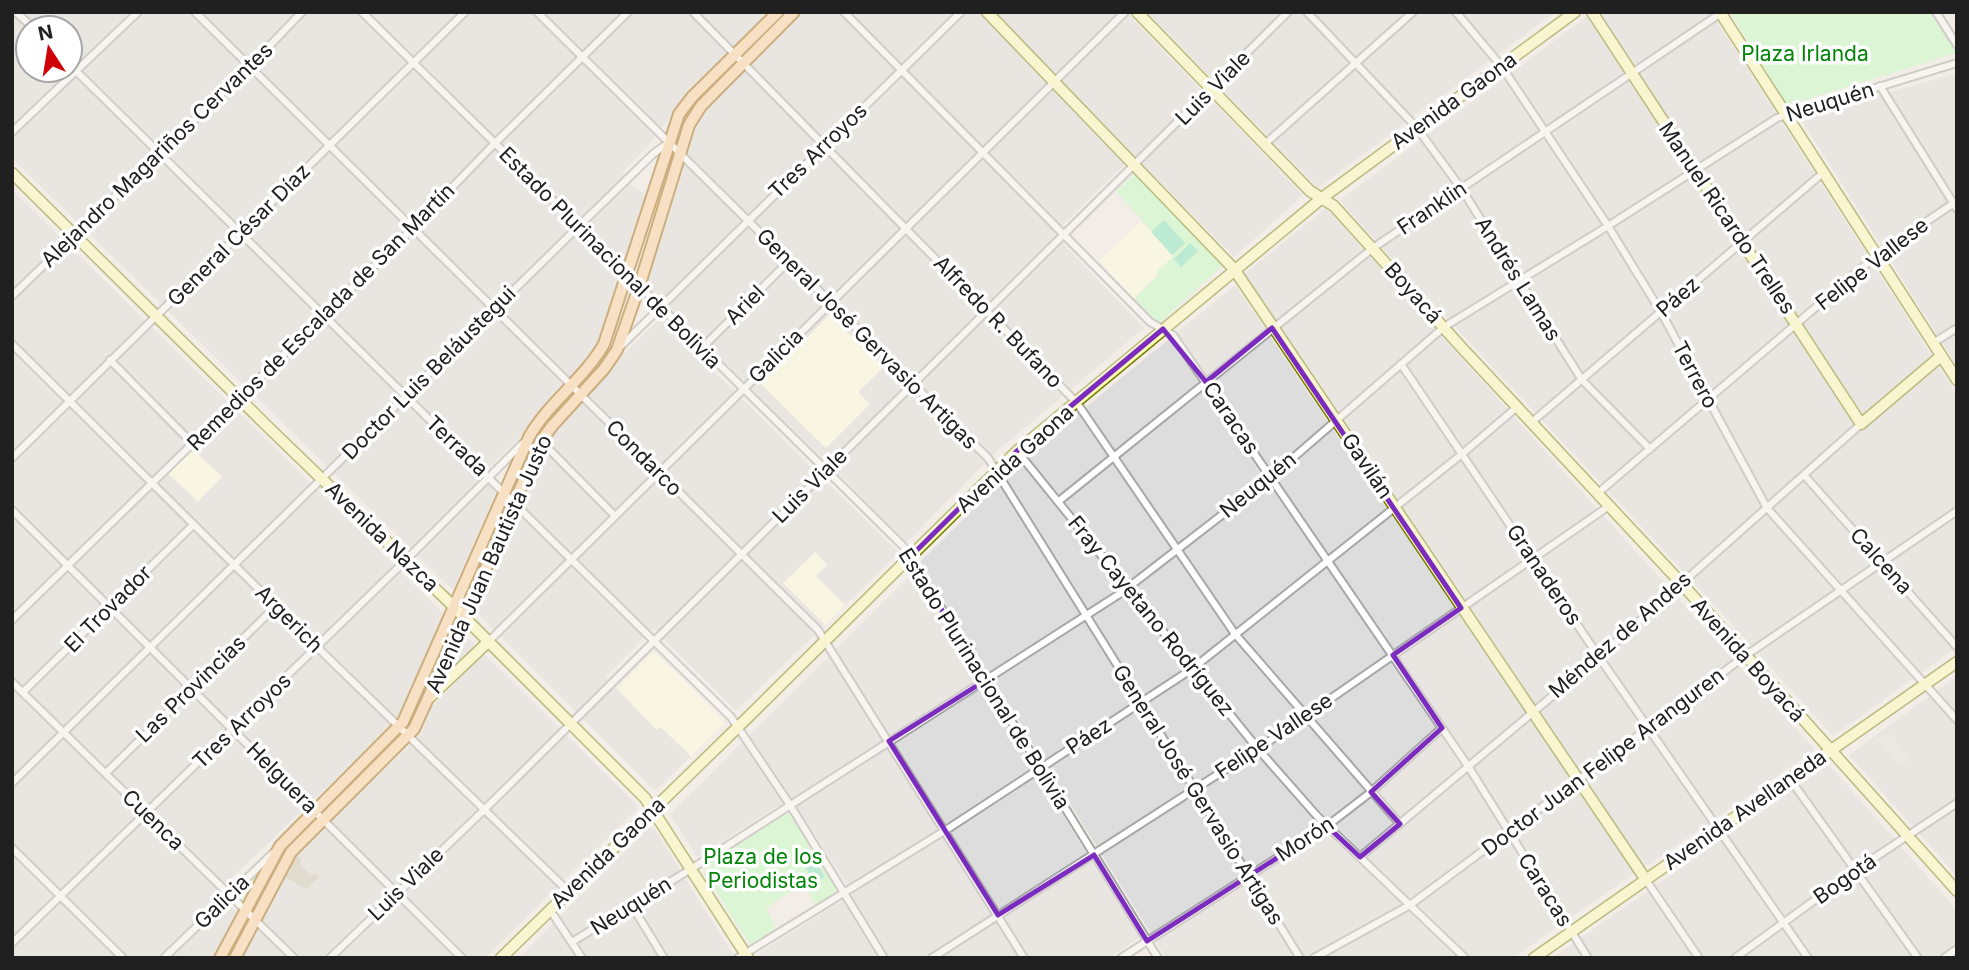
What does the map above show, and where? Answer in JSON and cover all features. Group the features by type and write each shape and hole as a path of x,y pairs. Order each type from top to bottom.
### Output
{"main road":[{"name":"Avenida Juan Bautista Justo","path":"220,958 280,846 409,735 428,700 541,442 551,426 604,369 617,350 694,115 778,12"},
{"name":"Avenida Juan Bautista Justo","path":"235,958 287,858 319,815 400,726 529,437 544,415 592,363 604,344 668,143 685,105 794,12"},
{"name":"Gavilán","path":"987,12 1234,269 1646,880"},
{"name":"Boyacá","path":"1137,12 1310,191 1334,206 1682,584"},
{"name":"Avenida Gaona","path":"501,958 1017,451 1322,198 1575,12"},
{"name":"Manuel Ricardo Trelles","path":"1592,12 1861,424"},
{"path":"1721,12 1957,380"},
{"name":"Avenida Nazca","path":"12,173 489,641 653,809 744,956"},
{"name":"Méndez de Andes","path":"1861,424 1941,356"},
{"name":"Avenida Boyacá","path":"1682,584 1957,891"},
{"name":"Galicia","path":"428,700 489,641"},
{"name":"Avenida Avellaneda","path":"1534,958 1957,662"}],"street":[{"path":"84,58 138,12"},
{"name":"Condarco","path":"195,12 825,639 1024,958"},
{"name":"Alejandro Magariños Cervantes","path":"12,296 250,66 302,12"},
{"name":"Estado Plurinacional de Bolivia","path":"362,12 902,546 1158,958"},
{"name":"General César Díaz","path":"12,458 465,12"},
{"name":"General José Gervasio Artigas","path":"537,12 989,458 1300,958"},
{"name":"Remedios de Escalada de San Martín","path":"12,620 412,229 628,12"},
{"name":"Alfredo R. Bufano","path":"693,12 1077,403 1235,634 1399,824"},
{"name":"Caracas","path":"844,12 1150,322 1173,335 1468,766 1588,958"},
{"name":"Tres Arroyos","path":"617,350 961,12"},
{"name":"Galicia","path":"489,641 1125,12"},
{"name":"Luis Viale","path":"330,958 484,810 1288,12"},
{"name":"Andrés Lamas","path":"1307,12 1417,128 1461,188 1582,380 1650,449"},
{"path":"1265,144 1413,12"},
{"name":"Terrero","path":"1456,12 1502,67 1608,226 1661,312 1767,508 1957,720"},
{"name":"Franklin","path":"1059,501 1373,248 1721,12"},
{"path":"1936,12 1957,45"},
{"name":"Neuquén","path":"572,942 691,869 1128,587 1271,477 1444,327 1786,114 1957,63"},
{"name":"Terrada","path":"84,78 731,717 790,805 884,958"},
{"path":"12,132 57,84"},
{"path":"1880,86 1955,204"},
{"name":"Doctor Luis Beláustegui","path":"12,783 578,226 668,143"},
{"name":"Páez","path":"1532,422 1824,172"},
{"name":"Felipe Vallese","path":"1598,493 1877,255 1955,204"},
{"name":"Ariel","path":"702,348 788,262"},
{"path":"1933,342 1957,328"},
{"name":"Argerich","path":"12,344 569,892"},
{"path":"110,360 192,443"},
{"name":"Granaderos","path":"1401,364 1648,729 1808,958"},
{"name":"Páez","path":"744,956 946,830 1192,669 1517,407"},
{"name":"Méndez de Andes","path":"1360,857 1599,657 1861,424"},
{"name":"Tres Arroyos","path":"12,943 529,437"},
{"path":"541,442 615,516"},
{"name":"Fray Cayetano Rodríguez","path":"1017,451 1258,749 1327,826 1465,958"},
{"name":"Calcena","path":"1804,475 1957,647"},
{"name":"Felipe Vallese","path":"932,958 1258,749 1609,506"},
{"name":"Helguera","path":"12,510 462,958"},
{"name":"Doctor Juan Felipe Aranguren","path":"1314,958 1410,905 1745,656 1957,511"},
{"name":"El Trovador","path":"23,692 193,525"},
{"name":"Las Provincias","path":"106,773 276,606"},
{"name":"Cuenca","path":"12,682 294,958"},
{"name":"Morón","path":"1121,958 1327,826 1371,792 1442,728"},
{"path":"1790,779 1918,958"},
{"name":"Bogotá","path":"1735,958 1856,870 1957,803"},
{"name":"Galicia","path":"164,958 280,846"},
{"path":"12,848 123,958"},
{"name":"Gavilán","path":"1646,880 1699,958"},
{"path":"632,906 664,958"},
{"path":"550,910 582,958"},
{"path":"1944,958 1957,949"}],"highlighted area":[{"path":"1272,328 1461,608 1393,655 1442,728 1371,792 1400,824 1360,857 1327,826 1147,941 1094,855 998,915 889,741 986,680 909,558 1017,451 1163,329 1206,382"}],"shaded area":[{"path":"12,12 771,12 683,99 652,141 622,172 637,190 647,194 601,339 589,357 533,416 522,435 480,476 496,493 453,590 12,158"},
{"path":"804,12 1126,12 1303,195 1234,257 1134,155 1054,234 1144,328 996,452 907,542 646,284 687,151 703,110"},
{"path":"1147,12 1555,12 1318,188"},
{"path":"1593,12 1711,12 1957,395 1957,647 1833,736 1340,200"},
{"path":"1957,73 1957,366 1800,118"},
{"path":"12,190 444,614 401,713 388,729 217,892 237,912 214,958 16,958 12,955"},
{"path":"1326,208 1815,750 1645,867 1244,274"},
{"path":"1141,221 1174,256 1134,299 1099,261"},
{"path":"1235,285 1635,873 1513,958 1166,958 920,562 1031,452"},
{"path":"829,315 884,367 858,392 870,404 826,448 761,384"},
{"path":"660,319 899,553 736,711 653,628 605,677 657,730 660,727 691,756 655,791 474,610 523,499 541,448 548,437"},
{"path":"193,449 222,477 198,502 168,473"},
{"path":"815,552 827,565 816,576 845,605 825,625 783,583"},
{"path":"913,573 1139,938 1109,958 762,958 759,953 853,894 791,798 697,857 670,814"},
{"path":"467,637 637,805 637,809 485,958 242,958 296,854 421,734 432,707 462,676 451,662 462,638"},
{"path":"656,653 723,720 723,725 691,756 661,727 657,730 617,689 650,654"},
{"path":"1957,676 1957,876 1849,755"},
{"path":"1889,732 1910,759 1900,767 1878,739"},
{"path":"1829,765 1957,910 1957,958 1552,958"},
{"path":"648,828 654,828 735,958 519,958"},
{"path":"296,855 302,861 299,864 311,876 315,873 319,877 306,889 285,877 290,871 287,868"}],"green space":[{"name":"Plaza Irlanda","path":"1730,12 1931,12 1956,53 1789,105"},
{"path":"1135,174 1223,265 1158,324 1134,299 1174,256 1116,191"},
{"path":"1164,220 1185,243 1172,255 1151,232"},
{"path":"1190,243 1198,251 1181,267 1174,259"},
{"name":"Plaza de los Periodistas","path":"787,813 791,815 835,887 835,893 816,905 807,890 795,888 766,908 776,930 752,944 705,874 707,862"},
{"path":"814,858 825,877 815,883 804,865"},
{"path":"256,873 258,876 244,901 236,892"}]}
